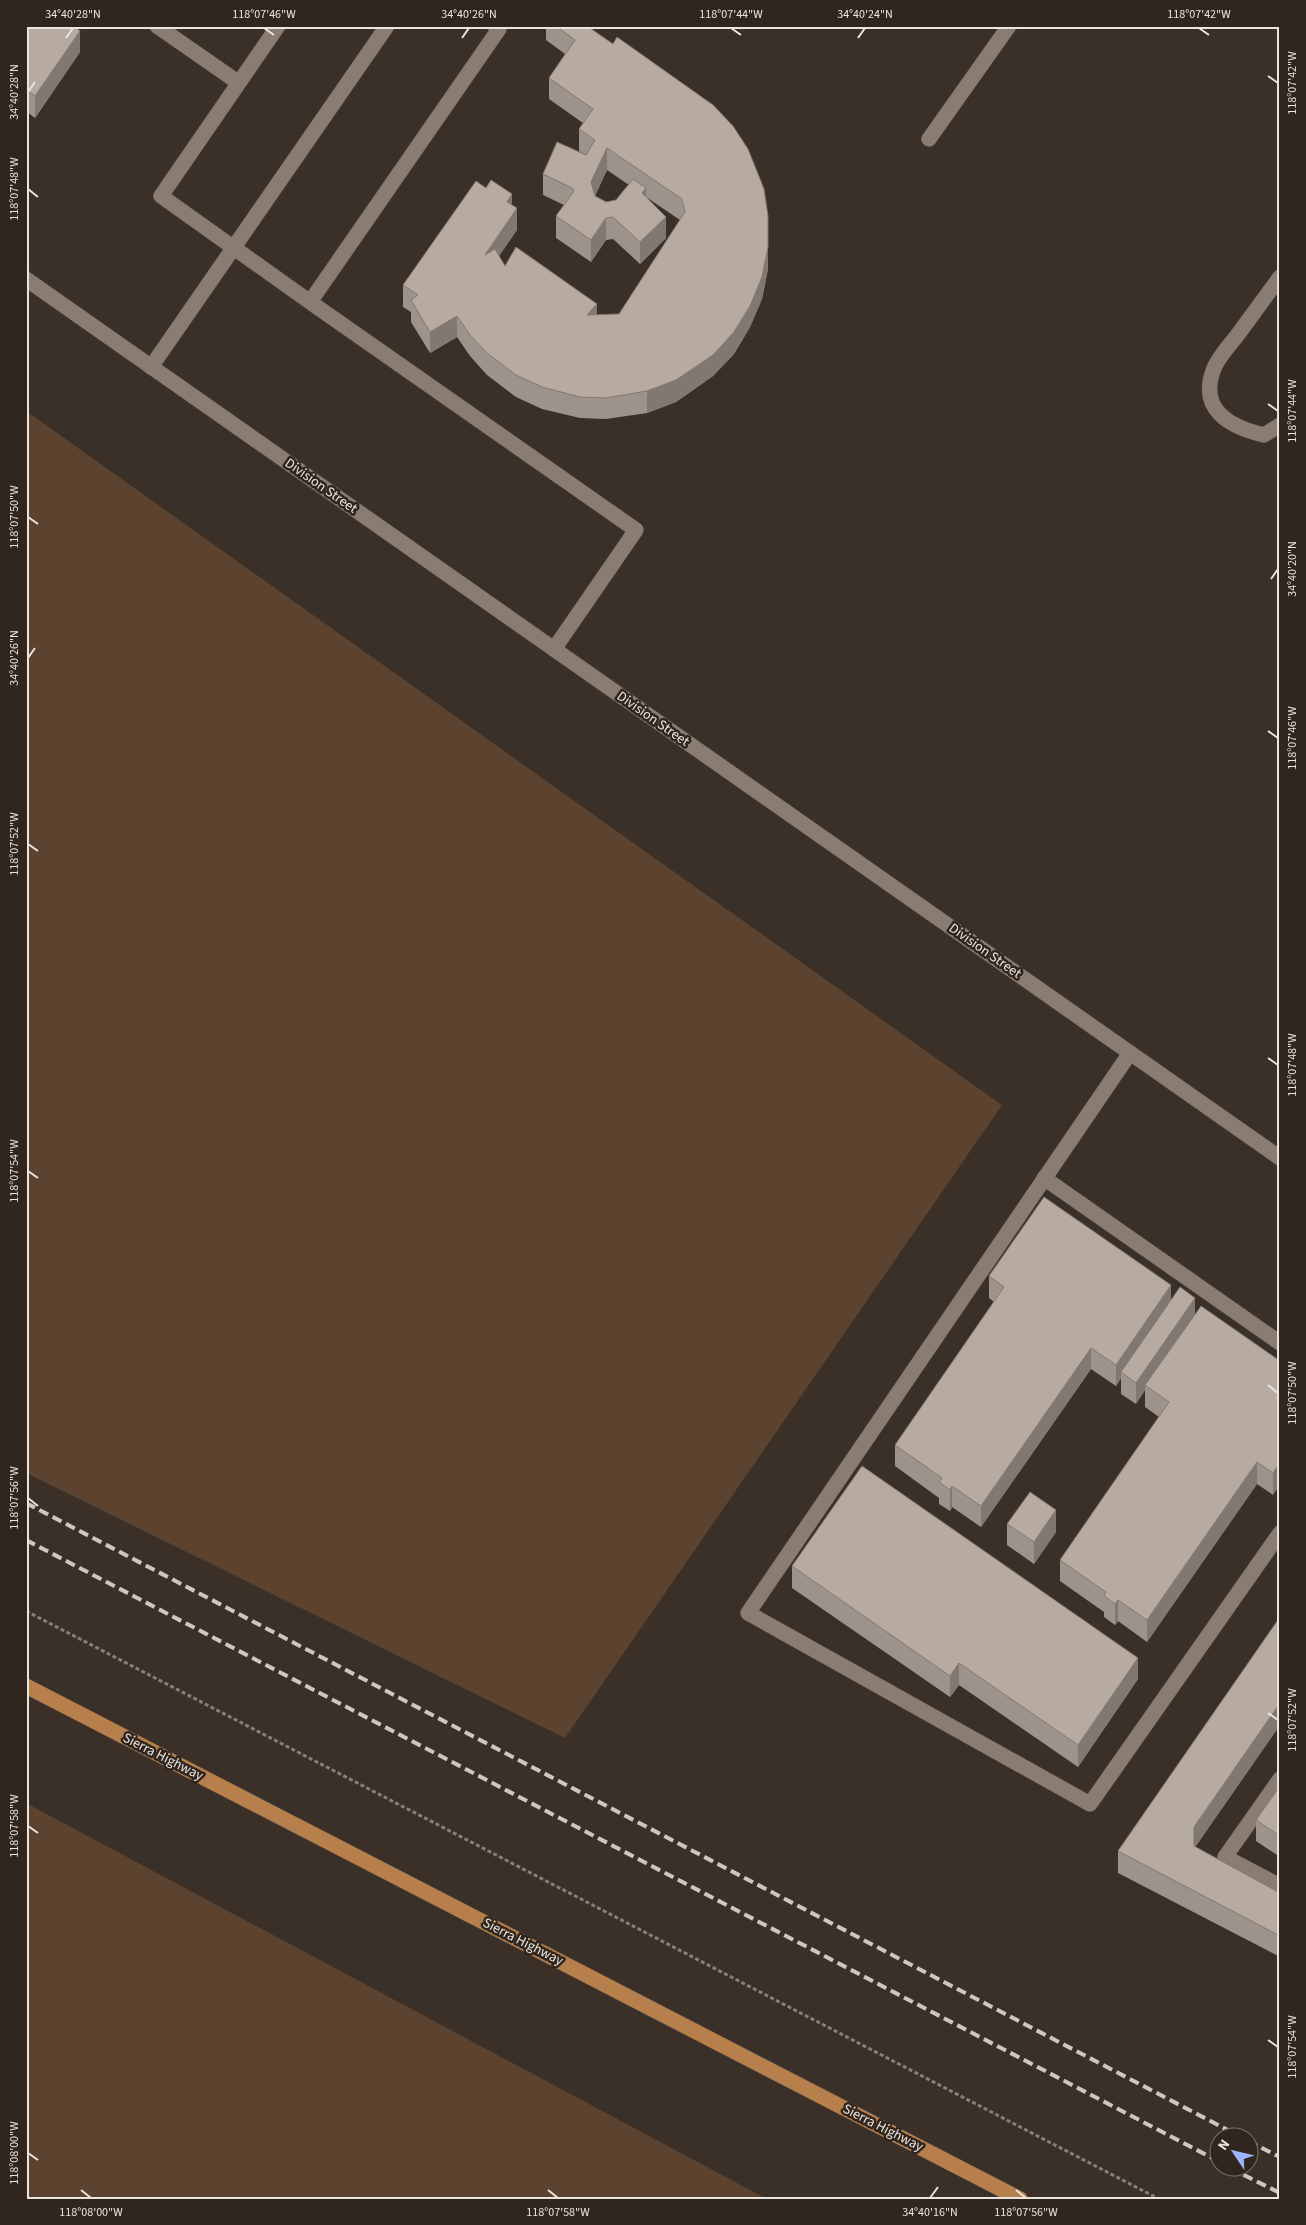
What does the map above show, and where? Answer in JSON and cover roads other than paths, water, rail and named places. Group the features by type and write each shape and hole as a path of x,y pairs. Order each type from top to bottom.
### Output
{"main road":[{"path":"158,26 239,83"},
{"path":"278,26 161,196 636,530 554,649"},
{"path":"151,367 387,26"},
{"path":"310,302 499,29 496,26"},
{"path":"929,139 1009,26"},
{"path":"1280,277 1213,369 1209,389 1212,404 1221,415 1234,425 1248,431 1264,434 1280,425"},
{"name":"Division Street","path":"26,279 1280,1158"},
{"path":"1130,1053 748,1612 1090,1804 1280,1533"},
{"path":"1044,1178 1280,1344"},
{"name":"Sierra Highway","path":"26,1686 1020,2199"},
{"path":"1280,1779 1225,1857 1280,1886"}],"railway":[{"path":"26,1503 1224,2128"},
{"path":"26,1540 1208,2156"},
{"path":"1258,2146 1280,2157"},
{"path":"1250,2178 1280,2193"}]}
